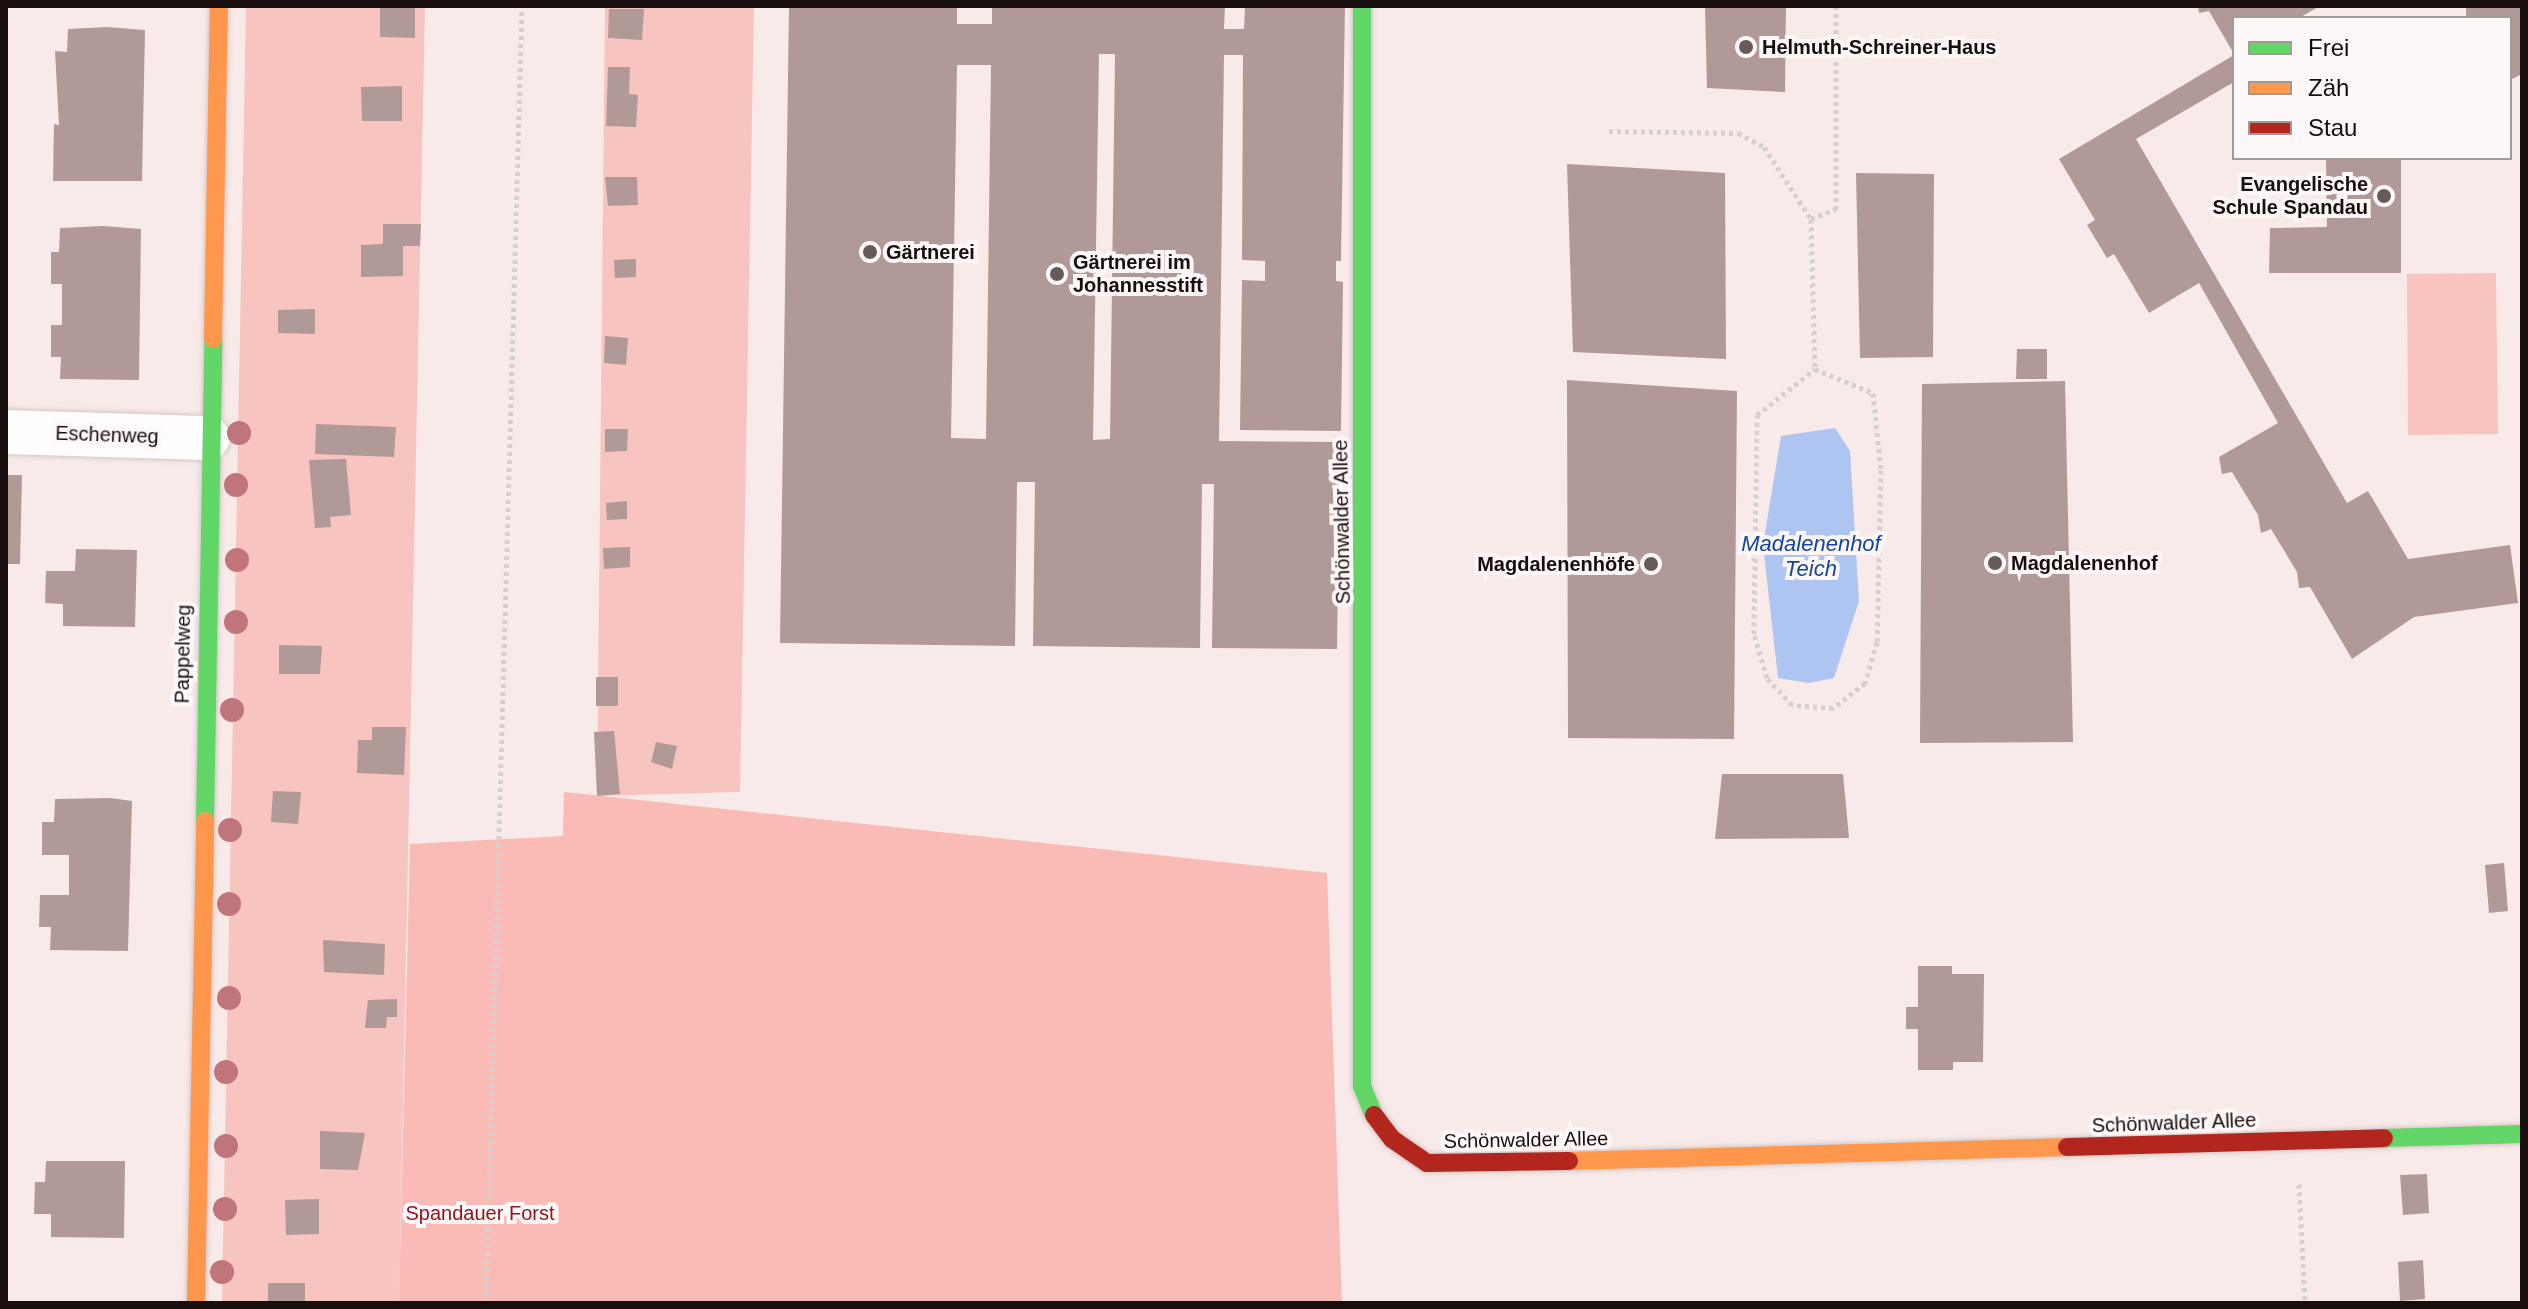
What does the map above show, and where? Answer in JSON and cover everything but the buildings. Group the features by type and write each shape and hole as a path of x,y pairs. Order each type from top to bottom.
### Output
{"street":[{"name":"Pappelweg","path":"196,1303 208,438 219,6"},
{"name":"Schönwalder Allee","path":"1362,6 1366,698 1362,1086 1381,1126 1427,1163 2522,1134"},
{"name":"Eschenweg","path":"6,432 208,438"}],"path":[{"path":"486,1303 522,6"},
{"path":"1811,219 1836,209 1836,6"},
{"path":"1609,131 1738,133 1764,147 1811,219 1815,369"},
{"path":"1815,369 1873,393 1881,470 1877,642 1865,683 1833,708 1792,705 1767,678 1754,634 1757,415 1815,369"},
{"path":"2297,1141 2305,1303"}],"shaded area":[{"path":"246,6 425,6 399,1303 222,1303"},
{"path":"605,6 754,6 740,792 597,796"},
{"path":"2496,273 2498,434 2408,435 2407,274"}],"green space":[{"name":"Spandauer Forst","path":"564,792 1327,873 1342,1303 399,1303 410,844 563,836"}],"water":[{"name":"Madalenenhof Teich","path":"1835,428 1850,451 1859,601 1834,678 1809,683 1778,678 1763,545 1781,436"}],"traffic: fast":[{"path":"1362,6 1362,1086 1374,1115"},
{"path":"205,821 213,339"},
{"path":"2384,1138 2522,1134"}],"traffic: slow":[{"path":"213,339 219,6"},
{"path":"196,1303 205,821"},
{"path":"1569,1161 2067,1147"}],"traffic: jam":[{"path":"1374,1115 1392,1139 1427,1163 1569,1161"},
{"path":"2067,1147 2384,1138"}],"place":[{"name":"Helmuth-Schreiner-Haus","path":"1746,47"},
{"name":"Evangelische Schule Spandau","path":"2384,196"},
{"name":"Gärtnerei","path":"870,252"},
{"name":"Gärtnerei im Johannesstift","path":"1057,274"},
{"name":"Magdalenenhof","path":"1995,563"},
{"name":"Magdalenenhöfe","path":"1651,564"}]}
